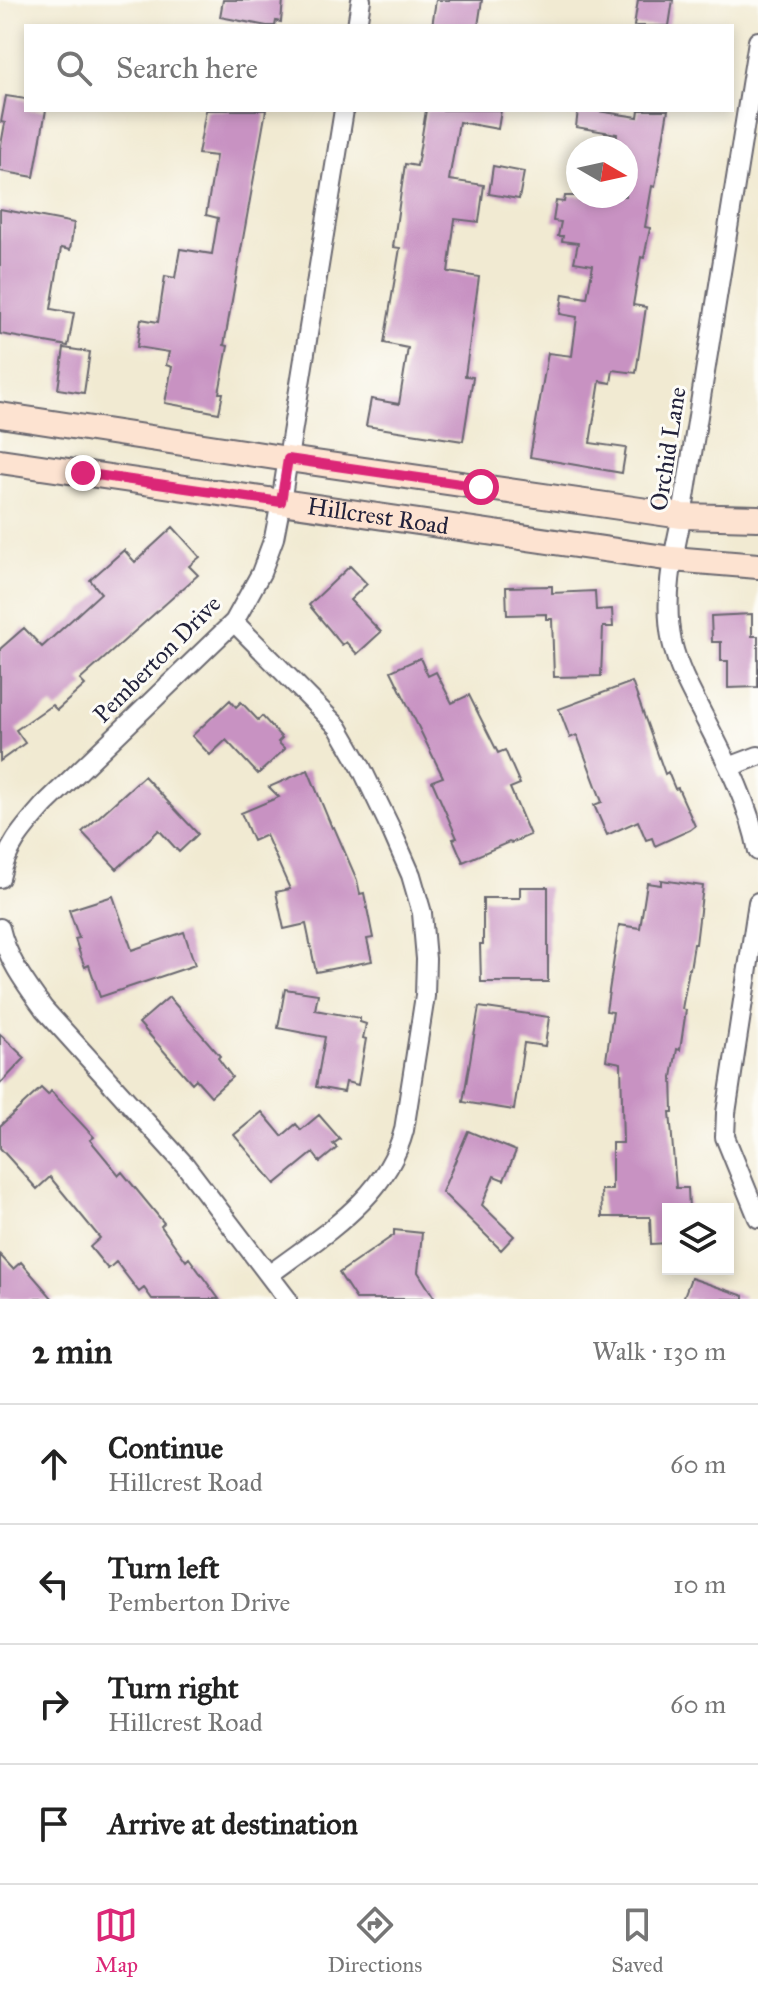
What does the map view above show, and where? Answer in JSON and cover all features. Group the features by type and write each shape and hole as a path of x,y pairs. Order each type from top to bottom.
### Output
{"main road":[{"name":"Hillcrest Road","path":"0,415 682,516 758,518"},
{"name":"Hillcrest Road","path":"0,461 672,559 758,566"}],"street":[{"path":"357,24 361,0"},
{"name":"Orchid Lane","path":"758,41 682,516 672,559 669,600 672,641 682,673 729,767 755,834 758,851"},
{"name":"Pemberton Drive","path":"0,878 13,843 44,805 234,622 261,573 274,538 281,502 344,112"},
{"path":"234,622 338,727 346,740 411,875 422,913 426,959 425,996 399,1151 373,1191 356,1208 269,1275"},
{"path":"729,767 758,756"},
{"path":"758,902 725,1137 758,1218"},
{"path":"0,928 11,959 44,1009 185,1165 287,1299"}],"building":[{"path":"223,0 283,0 281,22 276,21 275,24 220,17"},
{"path":"436,0 482,0 478,24 432,24"},
{"path":"638,0 673,0 669,24 634,24"},
{"path":"6,96 24,99 24,112 46,112 34,177 0,171 5,123 1,122"},
{"path":"206,112 266,112 224,345 228,346 219,393 223,393 219,413 165,403 172,367 166,365 169,352 137,347 141,319 158,322 165,276 175,278 180,249 212,254 218,218 206,215 216,156 198,154"},
{"path":"426,112 501,112 498,129 459,122 449,180 484,185 479,222 455,219 448,272 479,277 465,376 473,377 463,441 366,426 371,399 399,404 408,348 384,343 400,248 393,247 405,164 417,166"},
{"path":"578,112 638,117 639,112 668,112 645,227 650,228 644,258 641,257 633,305 646,307 636,373 613,370 611,383 600,381 590,443 626,448 622,473 530,457 548,353 572,356 577,317 560,314 563,294 587,298 593,265 574,262 578,243 562,241 563,236 558,236 561,222 553,221 556,201 564,202 566,196 566,208 638,208 638,136 576,127"},
{"path":"493,166 524,172 519,199 489,194"},
{"path":"0,209 74,223 70,250 61,248 51,309 74,313 68,346 0,334"},
{"path":"64,348 90,352 84,393 58,389"},
{"path":"173,527 200,557 189,566 198,575 80,680 85,685 57,710 52,705 16,730 25,743 0,761 0,649 24,628 42,647 101,593 90,580 124,550 135,562"},
{"path":"350,566 367,584 350,600 381,632 357,654 346,642 342,645 309,605"},
{"path":"552,586 552,593 595,591 596,610 612,609 613,627 603,627 601,676 554,677 552,619 546,619 546,614 507,615 506,587"},
{"path":"752,614 752,636 758,636 758,687 728,688 728,661 721,661 721,642 712,642 711,616"},
{"path":"420,658 428,676 436,672 452,703 469,695 498,753 505,750 520,784 510,788 530,835 463,862 453,839 457,838 432,781 443,777 391,671"},
{"path":"632,682 665,774 668,772 675,789 678,788 695,826 655,846 652,838 646,840 638,821 607,835 594,805 602,802 577,735 570,738 559,709"},
{"path":"230,700 236,707 241,702 258,720 262,716 282,738 278,742 285,749 258,774 226,740 210,755 192,736"},
{"path":"308,770 357,880 360,894 364,893 373,938 367,939 372,961 316,972 306,924 284,929 276,892 290,889 266,835 253,841 241,813 279,797 269,787"},
{"path":"144,776 198,834 179,852 159,830 117,869 82,832"},
{"path":"661,880 703,886 696,944 682,1009 686,1010 680,1050 677,1049 672,1077 673,1112 670,1112 676,1188 688,1188 689,1203 662,1203 662,1243 651,1244 650,1217 602,1217 601,1190 612,1190 612,1143 623,1143 621,1063 606,1060 613,1012 606,1011 619,925 640,928 647,883 661,885"},
{"path":"520,887 548,887 548,982 481,982 483,898 520,898"},
{"path":"113,896 132,950 184,932 195,965 100,997 89,965 85,967 81,957 75,939 79,938 69,910"},
{"path":"285,989 318,994 315,1010 360,1018 360,1022 366,1024 358,1085 346,1082 344,1092 316,1087 325,1037 278,1028"},
{"path":"169,997 220,1056 218,1058 232,1077 211,1096 196,1079 192,1083 139,1023"},
{"path":"479,1007 549,1017 545,1046 524,1043 514,1110 463,1102"},
{"path":"0,1034 25,1058 0,1084"},
{"path":"41,1088 48,1095 51,1091 94,1137 90,1140 119,1175 122,1172 164,1223 161,1226 186,1261 189,1258 219,1299 152,1299 144,1288 139,1292 116,1262 108,1269 90,1247 100,1238 50,1177 37,1189 0,1148 0,1126"},
{"path":"262,1112 282,1136 296,1124 301,1130 319,1115 340,1139 333,1144 337,1148 320,1162 313,1153 275,1184 234,1135"},
{"path":"468,1131 516,1151 504,1180 494,1176 482,1205 514,1236 501,1250 442,1192"},
{"path":"394,1230 422,1233 418,1272 435,1299 356,1299 339,1273 394,1235"},
{"path":"0,1255 13,1269 21,1262 53,1299 0,1299"},
{"path":"691,1278 744,1296 744,1299 683,1299"}],"route":[{"path":"83,473 281,502 288,459 481,487"}]}
